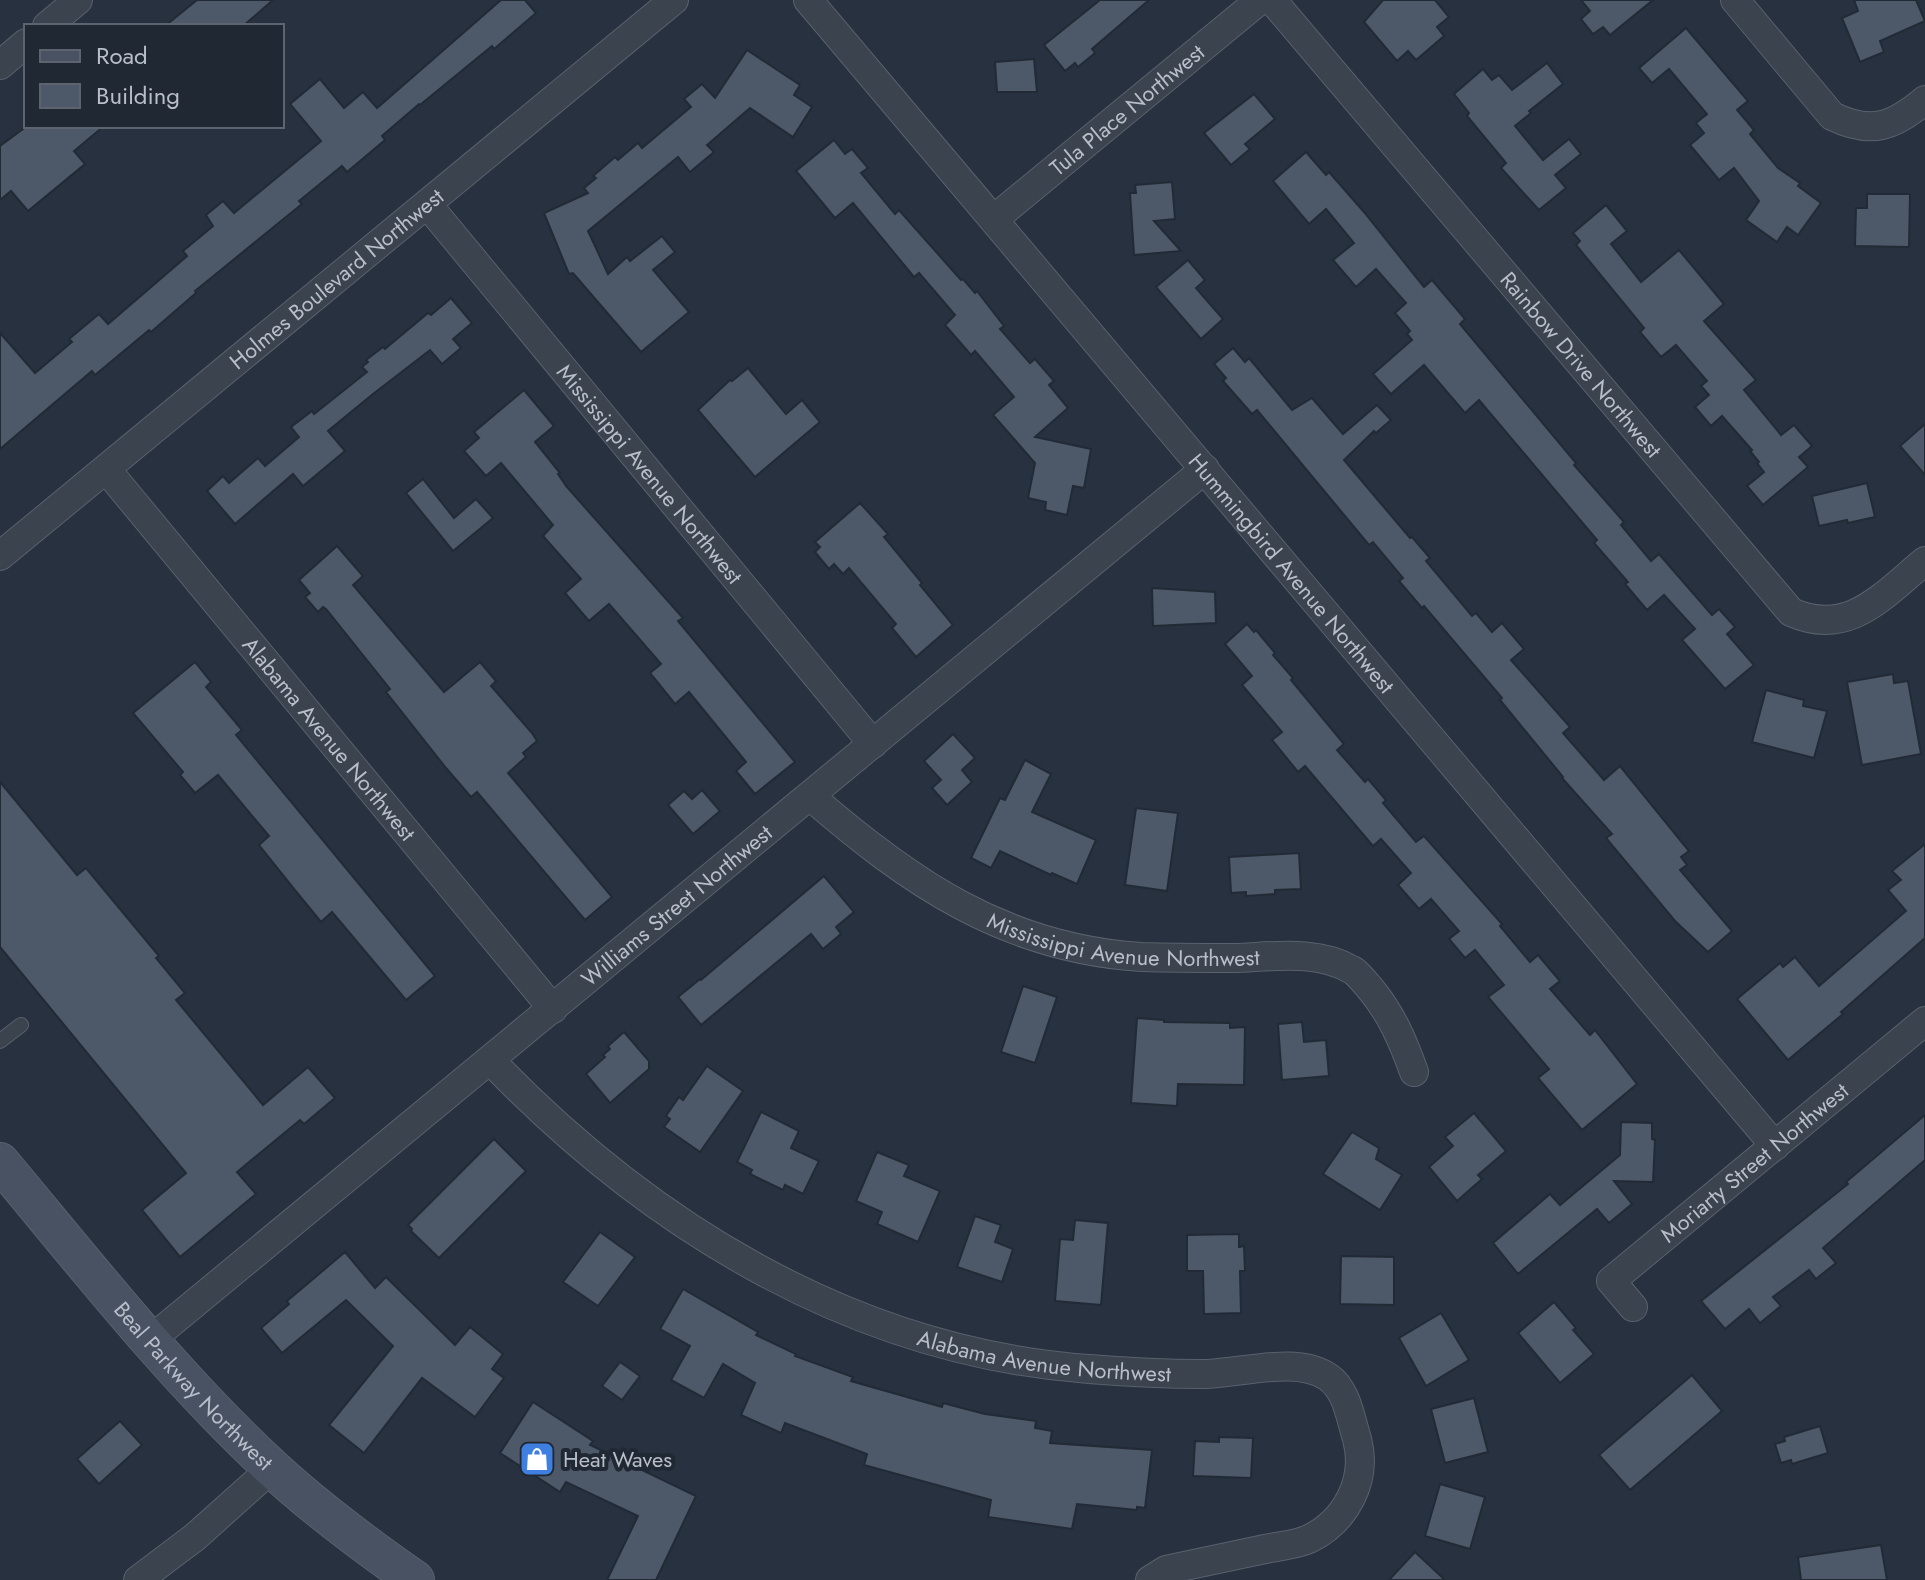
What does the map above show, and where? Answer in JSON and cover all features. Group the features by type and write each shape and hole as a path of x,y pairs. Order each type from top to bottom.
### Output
{"main road":[{"name":"Beal Parkway Northwest","path":"0,1162 188,1384 272,1468 357,1540 415,1580"}],"street":[{"path":"49,24 78,0"},
{"name":"Holmes Boulevard Northwest","path":"0,556 674,0"},
{"name":"Hummingbird Avenue Northwest","path":"808,0 1775,1146"},
{"name":"Tula Place Northwest","path":"994,219 1260,0"},
{"name":"Rainbow Drive Northwest","path":"1272,0 1791,612 1805,618 1832,621 1852,617 1925,561"},
{"path":"1735,0 1832,116 1853,126 1876,127 1897,121 1925,100"},
{"path":"0,65 24,45"},
{"name":"Mississippi Avenue Northwest","path":"427,204 873,744"},
{"name":"Alabama Avenue Northwest","path":"106,469 553,1009"},
{"name":"Williams Street Northwest","path":"149,1341 1205,469"},
{"name":"Mississippi Avenue Northwest","path":"810,796 873,850 912,878 1001,925 1034,937 1086,949 1139,956 1316,957 1354,970 1382,1003 1399,1032 1414,1072"},
{"name":"Moriarty Street Northwest","path":"1633,1307 1611,1281 1925,1021"},
{"name":"Alabama Avenue Northwest","path":"491,1061 596,1160 680,1223 759,1270 849,1311 929,1338 1021,1360 1086,1369 1205,1374 1295,1366 1313,1368 1336,1383 1343,1393 1360,1462 1358,1479 1340,1517 1306,1540 1166,1570 1150,1580"},
{"path":"138,1580 195,1537 272,1468"}],"lane":[{"path":"0,1041 21,1025"}],"building":[{"path":"197,0 273,0 245,24 167,24"},
{"path":"501,0 525,0 536,13 494,49 492,46 419,104 382,136 385,140 347,172 342,166 299,201 302,204 195,291 151,332 149,330 95,375 92,371 0,449 0,333 35,373 99,314 108,324 187,256 183,251 213,226 206,215 223,201 234,213 321,141 290,104 320,79 344,108 363,92 377,108"},
{"path":"1100,0 1149,0 1092,49 1095,53 1078,67 1075,63 1065,71 1044,45"},
{"path":"1383,0 1435,0 1449,17 1437,27 1444,36 1416,60 1408,51 1397,61 1364,22"},
{"path":"1581,0 1653,0 1610,35 1603,27 1593,34 1581,19 1590,11"},
{"path":"1854,0 1916,0 1925,21 1880,41 1884,52 1860,62 1842,18 1858,11"},
{"path":"1686,28 1748,101 1737,110 1754,130 1750,134 1778,168 1821,203 1798,235 1787,227 1777,242 1746,220 1759,201 1734,168 1719,180 1690,145 1704,133 1696,123 1707,114 1669,69 1652,83 1639,68"},
{"path":"747,50 800,85 794,95 812,107 793,137 750,108 707,145 714,152 690,172 678,157 588,231 608,274 627,257 630,261 662,236 675,252 653,270 689,312 641,352 573,273 569,274 544,213 588,193 584,188 596,178 593,176 615,157 618,160 638,143 642,148 691,107 684,99 702,84 715,98"},
{"path":"1034,59 1037,92 997,92 995,62"},
{"path":"1547,63 1563,84 1515,126 1543,160 1569,139 1581,154 1555,175 1566,188 1539,210 1501,168 1506,163 1467,116 1469,113 1454,94 1483,69 1492,80 1499,75 1512,90"},
{"path":"1254,94 1275,119 1245,144 1250,149 1231,165 1204,133"},
{"path":"24,128 102,128 74,151 85,164 28,211 11,191 0,200 0,146"},
{"path":"834,140 845,154 852,149 868,168 861,173 895,214 899,210 961,280 975,293 977,291 1004,326 1000,329 1030,363 1035,359 1054,381 1049,385 1068,408 1035,437 1091,449 1084,488 1073,486 1067,515 1045,510 1046,502 1028,498 1035,463 993,415 1014,397 975,351 971,355 945,325 955,315 919,273 914,277 853,203 835,218 796,171"},
{"path":"1306,152 1326,175 1329,172 1364,212 1424,287 1432,280 1465,319 1460,324 1624,522 1621,525 1651,561 1659,554 1712,615 1719,609 1735,627 1727,634 1754,665 1725,689 1682,640 1695,629 1664,595 1647,610 1625,584 1628,582 1594,543 1597,540 1479,400 1465,413 1424,365 1391,394 1373,374 1412,340 1407,334 1410,331 1395,313 1406,303 1376,269 1356,287 1333,260 1354,243 1326,209 1309,224 1273,181"},
{"path":"1172,182 1175,219 1154,221 1181,251 1134,255 1130,193 1136,193 1135,185"},
{"path":"1867,194 1910,194 1909,247 1855,246 1856,208 1867,208"},
{"path":"1606,205 1627,231 1611,244 1641,282 1679,250 1724,304 1704,321 1756,380 1744,390 1781,435 1794,425 1812,446 1799,457 1808,467 1763,505 1747,486 1764,472 1752,450 1722,416 1711,426 1695,407 1709,395 1701,386 1707,381 1676,345 1661,357 1640,332 1644,328 1576,245 1580,241 1573,233"},
{"path":"1188,260 1205,280 1196,288 1223,319 1201,339 1156,287"},
{"path":"451,298 472,323 453,339 461,348 442,364 430,350 373,394 328,431 345,451 303,486 293,474 235,524 207,491 223,476 229,483 258,458 265,466 299,437 291,427 312,411 314,414 367,372 362,367 368,362 366,360"},
{"path":"1233,348 1245,362 1249,358 1292,410 1312,398 1343,434 1377,405 1391,420 1376,433 1374,431 1344,460 1430,558 1426,561 1472,616 1476,613 1492,632 1502,623 1524,649 1511,660 1570,727 1563,733 1604,780 1620,766 1689,851 1681,857 1687,865 1680,870 1732,931 1708,952 1675,921 1606,838 1612,834 1562,778 1500,700 1502,698 1399,581 1403,578 1373,542 1369,545 1257,410 1252,414 1223,381 1226,378 1214,364"},
{"path":"748,368 786,414 802,400 820,422 755,477 698,410"},
{"path":"524,390 554,426 535,442 560,473 566,486 683,618 678,621 795,762 755,794 736,771 746,762 689,692 675,704 650,673 661,664 609,604 589,621 565,593 581,579 543,536 553,525 501,463 486,476 464,451 479,438 474,432"},
{"path":"1925,424 1925,475 1900,446"},
{"path":"423,479 454,518 476,499 493,518 453,551 406,493"},
{"path":"1867,483 1875,517 1819,526 1812,496"},
{"path":"860,503 888,534 884,537 953,625 916,657 892,628 896,624 849,568 843,574 834,564 829,569 815,552 820,547 815,542"},
{"path":"337,546 363,576 353,585 444,692 480,662 496,681 491,686 532,733 537,741 523,753 526,757 508,773 612,897 585,920 477,792 471,797 446,768 386,692 390,689 326,609 323,607 318,612 305,597 310,593 299,580"},
{"path":"1152,588 1215,592 1216,623 1153,626"},
{"path":"1247,624 1275,653 1273,655 1293,678 1291,680 1344,744 1337,750 1365,782 1368,779 1386,800 1383,803 1416,842 1424,836 1502,924 1500,926 1530,962 1538,955 1560,981 1550,989 1590,1035 1595,1030 1637,1084 1582,1130 1538,1078 1549,1069 1488,997 1504,985 1475,950 1465,958 1449,939 1459,931 1431,899 1419,909 1398,885 1411,873 1381,839 1373,846 1305,766 1298,772 1272,740 1282,732 1242,685 1252,676 1225,644"},
{"path":"195,662 211,682 206,687 242,730 236,735 435,976 406,1000 332,912 321,922 259,845 269,836 218,775 195,793 180,775 183,772 133,713"},
{"path":"1893,674 1894,683 1908,681 1921,754 1862,765 1847,682"},
{"path":"1766,690 1804,700 1803,706 1827,711 1814,758 1752,742"},
{"path":"953,734 975,758 962,770 972,782 947,805 932,788 941,780 924,761"},
{"path":"1025,760 1051,774 1032,812 1096,840 1077,884 1000,851 991,868 971,858 1000,798 1005,800"},
{"path":"0,782 77,875 86,868 159,956 156,958 185,993 176,1000 263,1105 308,1067 335,1098 304,1124 300,1120 237,1172 256,1194 180,1257 142,1210 186,1173 0,947"},
{"path":"702,790 720,811 693,834 668,805 684,791 692,799"},
{"path":"1136,808 1178,813 1167,891 1125,885"},
{"path":"1925,844 1925,938 1788,1060 1737,999 1780,963 1783,967 1795,957 1819,986 1906,911 1888,890 1901,880 1892,871"},
{"path":"1299,853 1301,889 1246,896 1246,892 1231,893 1229,857"},
{"path":"824,876 854,912 836,927 841,934 823,949 811,934 701,1025 678,997"},
{"path":"1023,986 1057,997 1035,1063 1001,1052"},
{"path":"1137,1018 1164,1022 1230,1023 1230,1028 1245,1027 1244,1085 1178,1084 1177,1106 1131,1103"},
{"path":"1302,1022 1304,1042 1326,1040 1329,1076 1282,1080 1278,1024"},
{"path":"624,1032 649,1061 649,1069 610,1103 586,1074 605,1057 603,1055 610,1049 608,1046"},
{"path":"707,1066 743,1091 700,1152 664,1127 670,1119 666,1116 679,1097 683,1100"},
{"path":"761,1112 799,1131 791,1148 819,1161 803,1194 785,1185 783,1190 750,1174 752,1170 737,1162"},
{"path":"1474,1113 1506,1151 1478,1175 1482,1179 1457,1201 1429,1167 1453,1146 1445,1137"},
{"path":"1925,1115 1925,1160 1823,1248 1836,1263 1816,1279 1809,1270 1773,1297 1781,1306 1760,1323 1749,1309 1725,1329 1701,1301 1848,1184 1846,1182"},
{"path":"1621,1122 1652,1123 1652,1139 1655,1140 1653,1182 1614,1181 1632,1204 1609,1223 1597,1209 1518,1274 1493,1243 1550,1194 1560,1205 1620,1155"},
{"path":"1352,1132 1379,1148 1376,1159 1402,1175 1380,1210 1323,1174"},
{"path":"494,1139 526,1171 439,1258 408,1225"},
{"path":"877,1152 909,1165 904,1176 940,1191 918,1242 877,1224 882,1212 856,1201"},
{"path":"975,1216 1001,1225 995,1242 1013,1249 1002,1282 957,1267"},
{"path":"1075,1220 1108,1223 1101,1305 1055,1301 1060,1239 1073,1240"},
{"path":"600,1232 635,1257 598,1306 563,1282"},
{"path":"1239,1234 1239,1247 1244,1246 1245,1271 1240,1271 1241,1313 1204,1314 1203,1271 1187,1271 1187,1235"},
{"path":"345,1252 375,1288 386,1277 455,1345 470,1327 503,1354 492,1369 504,1378 475,1417 422,1378 364,1453 329,1425 393,1346 346,1300 282,1353 261,1328 289,1304 287,1301"},
{"path":"1341,1256 1394,1257 1394,1305 1340,1304"},
{"path":"683,1289 758,1332 756,1335 795,1356 853,1377 851,1381 942,1407 943,1403 985,1414 1036,1421 1035,1428 1052,1431 1050,1443 1152,1450 1145,1508 1137,1507 1137,1510 1077,1504 1072,1529 988,1517 991,1500 864,1465 867,1454 785,1423 781,1433 741,1415 755,1383 723,1364 704,1398 671,1380 690,1346 660,1329"},
{"path":"1554,1302 1594,1354 1560,1383 1518,1333"},
{"path":"1441,1313 1469,1360 1426,1386 1399,1338"},
{"path":"620,1362 640,1376 622,1400 602,1386"},
{"path":"1692,1375 1722,1411 1630,1490 1599,1455"},
{"path":"1474,1398 1488,1452 1445,1463 1431,1409"},
{"path":"533,1402 593,1441 590,1445 696,1496 656,1580 607,1580 638,1516 566,1482 560,1492 500,1453"},
{"path":"120,1421 142,1445 99,1484 77,1459"},
{"path":"1820,1426 1828,1453 1792,1464 1791,1460 1781,1463 1775,1444 1785,1441 1784,1437"},
{"path":"1219,1437 1253,1438 1251,1478 1193,1476 1195,1441 1219,1442"},
{"path":"1440,1484 1485,1497 1470,1549 1425,1536"},
{"path":"1881,1545 1887,1580 1801,1580 1798,1557"},
{"path":"1415,1552 1445,1580 1389,1580"}],"place":[{"name":"Heat Waves","path":"537,1459"}]}
